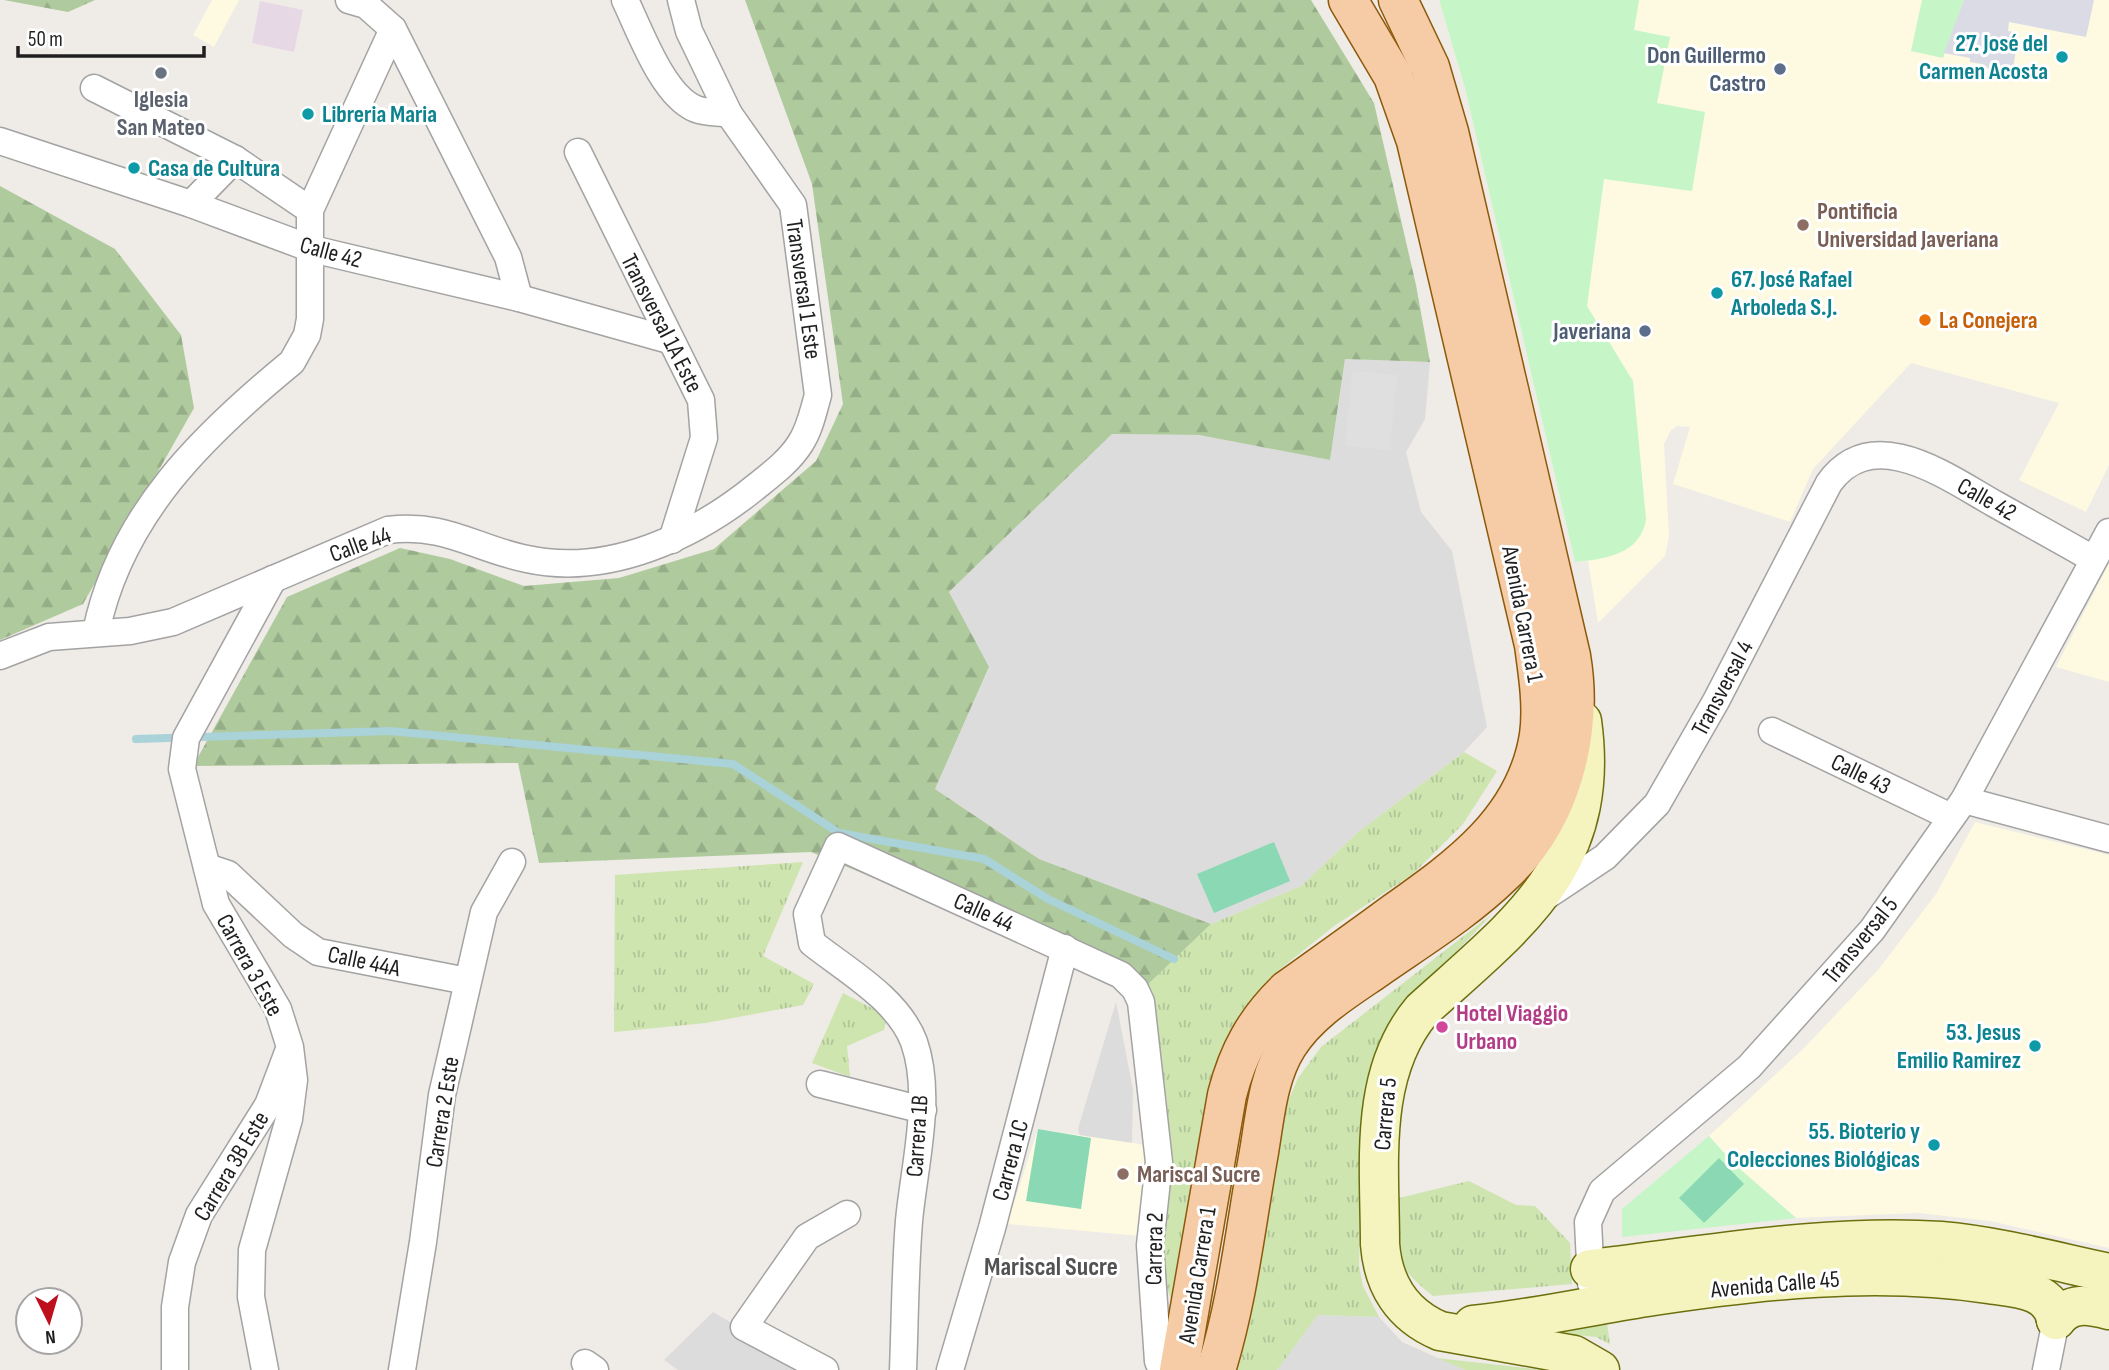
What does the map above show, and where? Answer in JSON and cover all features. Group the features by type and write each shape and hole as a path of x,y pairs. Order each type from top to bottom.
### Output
{"main road":[{"name":"Avenida Carrera 1","path":"1179,1370 1227,1095 1235,1064 1248,1036 1264,1012 1287,990 1457,868 1489,839 1512,807 1529,772 1539,736 1538,675 1534,645 1416,141 1393,76 1348,0"},
{"name":"Avenida Carrera 1","path":"1216,1370 1230,1314 1269,1093 1287,1046 1326,1004 1463,908 1504,874 1524,852 1541,826 1564,777 1573,735 1577,691 1558,595 1449,132 1430,67 1398,0"},
{"name":"Carrera 5","path":"1577,691 1584,761 1580,806 1563,862 1537,902 1410,1025 1392,1057 1385,1080 1382,1122 1381,1261 1392,1292 1409,1314 1421,1322 1440,1331 1574,1355 1600,1370"},
{"name":"Avenida Calle 45","path":"1421,1322 1455,1327 1591,1288 1770,1249 1914,1241 1992,1247 2109,1273"},
{"name":"Avenida Calle 45","path":"1591,1288 1907,1277 1978,1282 2031,1292 2052,1304 2056,1320"},
{"path":"2056,1320 2061,1313 2077,1306 2109,1310"}],"street":[{"path":"349,0 366,5 394,29 508,257 519,298"},
{"path":"625,0 657,67 678,96 693,108 729,114"},
{"name":"Transversal 1 Este","path":"672,540 724,513 787,462 810,425 818,394 793,205 729,114 689,31 681,0"},
{"path":"96,632 111,578 131,537 156,499 187,457 221,421 292,362 300,350 310,319 310,210 394,29"},
{"path":"93,88 235,159 310,210"},
{"name":"Calle 42","path":"0,141 191,204 312,249 519,298 668,340"},
{"name":"Transversal 1A Este","path":"578,152 668,340 701,400 704,421 701,454 672,540"},
{"path":"191,204 235,159"},
{"name":"Calle 42","path":"1876,455 1921,462 2093,559"},
{"name":"Transversal 4","path":"1537,902 1605,856 1657,804 1716,701 1829,483 1848,463 1876,455"},
{"name":"Calle 44","path":"0,656 49,637 130,631 163,625 372,535 418,527 526,559 548,562 597,560 639,551 672,540"},
{"name":"Transversal 5","path":"1591,1288 1588,1222 1602,1191 1749,1067 1872,930 1957,808 2109,532"},
{"name":"Carrera 3 Este","path":"265,1370 251,1297 252,1250 289,1119 294,1080 290,1047 278,1009 216,904 182,769 186,738 273,579"},
{"name":"Calle 43","path":"1772,731 1957,808 2109,838"},
{"name":"Calle 44","path":"826,867 838,845 1121,975 1135,989 1141,1002"},
{"name":"Carrera 2 Este","path":"402,1370 423,1242 442,1095 484,912 512,862"},
{"name":"Calle 44A","path":"207,867 228,874 293,935 318,952 467,981"},
{"name":"Carrera 1B","path":"826,867 807,914 812,943 893,1008 914,1042 923,1110 909,1221 903,1370"},
{"name":"Carrera 1C","path":"950,1370 992,1228 1065,948"},
{"name":"Carrera 2","path":"1141,1002 1159,1162 1150,1245 1158,1361 1162,1370"},
{"name":"Carrera 3B Este","path":"175,1370 175,1307 182,1262 199,1216 268,1105 290,1047"},
{"path":"820,1084 923,1110"},
{"path":"825,1370 744,1327 807,1237 848,1214"},
{"path":"2046,1370 2056,1320"}],"shaded area":[{"path":"212,0 239,0 214,47 193,35"},
{"name":"Pontificia Universidad Javeriana","path":"1439,0 2109,0 2109,465 2086,512 2019,480 2059,403 1911,363 1813,469 1790,522 1673,484 1690,427 1678,426 1671,430 1664,444 1669,536 1665,556 1598,623 1588,561 1575,562 1465,88"},
{"path":"1964,0 2094,0 2086,37 2009,22 2008,31 2019,33 2012,73 1982,67 1982,64 1970,62 1970,58 1944,53"},
{"path":"260,1 303,10 294,52 252,43"},
{"path":"1345,359 1430,362 1425,419 1406,452 1421,512 1452,551 1487,727 1464,752 1358,832 1301,886 1211,924 1039,859 935,789 989,668 949,592 1112,434 1199,435 1330,460"},
{"path":"1352,371 1397,375 1390,450 1345,446"},
{"path":"2109,563 2109,682 2056,667"},
{"path":"1975,822 2109,855 2109,1248 1990,1221 1918,1213 1796,1218 1733,1163 1709,1136 1805,1047 1878,970 1936,894"},
{"path":"1116,1002 1133,1090 1132,1144 1080,1136 1078,1129"},
{"path":"1038,1129 1146,1145 1140,1236 1007,1224"},
{"path":"713,1312 811,1370 678,1370 664,1360"},
{"path":"1318,1315 1379,1317 1402,1342 1465,1370 1277,1370"}],"green space":[{"path":"4,0 95,0 68,12"},
{"path":"745,0 1311,0 1374,103 1416,285 1430,362 1345,359 1330,460 1199,435 1112,434 949,592 989,667 935,789 1039,859 1211,924 1143,989 811,852 539,863 518,763 193,766 287,597 400,548 450,559 524,586 619,578 714,549 816,461 843,404 812,184"},
{"path":"1439,0 1639,0 1634,30 1670,37 1657,103 1705,112 1692,191 1604,179 1587,306 1633,381 1646,519 1637,540 1630,547 1610,556 1575,562 1465,88"},
{"path":"1922,0 1964,0 1943,58 1911,51"},
{"path":"0,186 115,249 181,335 194,408 83,604 0,640"},
{"path":"1464,752 1497,771 1463,824 1413,874 1334,926 1279,970 1237,1018 1209,1103 1173,1307 1161,1268 1168,1160 1167,1100 1143,989 1211,924 1301,886 1358,832"},
{"path":"1274,842 1290,881 1214,913 1197,874"},
{"path":"803,862 763,956 814,984 803,1005 706,1023 614,1032 615,875"},
{"path":"1492,914 1447,962 1381,1050 1364,1088 1359,1266 1363,1286 1379,1317 1318,1315 1277,1370 1237,1370 1280,1120 1298,1078 1321,1047"},
{"path":"843,993 887,1016 884,1030 847,1046 850,1077 812,1063"},
{"path":"1038,1129 1091,1138 1081,1209 1026,1201"},
{"path":"1709,1136 1733,1163 1796,1218 1622,1237 1622,1209"},
{"path":"1719,1158 1744,1184 1704,1223 1679,1198"},
{"path":"1469,1181 1516,1205 1535,1206 1570,1243 1572,1284 1433,1296 1419,1284 1402,1264 1398,1254 1395,1199"},
{"path":"1606,1316 1610,1344 1596,1337 1545,1332"},
{"path":"1437,1358 1544,1370 1465,1370"}],"waterway":[{"path":"136,739 390,731 733,764 839,833 984,859 1048,899 1174,959"}],"place":[{"name":"27. José del Carmen Acosta","path":"2062,57"},
{"name":"Don Guillermo Castro","path":"1780,69"},
{"name":"Iglesia San Mateo","path":"161,73"},
{"name":"Libreria Maria","path":"308,114"},
{"name":"Casa de Cultura","path":"134,168"},
{"name":"Pontificia Universidad Javeriana","path":"1803,225"},
{"name":"67. José Rafael Arboleda S.J.","path":"1717,293"},
{"name":"La Conejera","path":"1925,320"},
{"name":"Javeriana","path":"1645,331"},
{"name":"Hotel Viaggio Urbano","path":"1442,1027"},
{"name":"53. Jesus Emilio Ramirez","path":"2035,1046"},
{"name":"55. Bioterio y Colecciones Biológicas","path":"1934,1145"},
{"name":"Mariscal Sucre","path":"1123,1174"}],"district":[{"name":"Mariscal Sucre","path":"1051,1266"}]}
